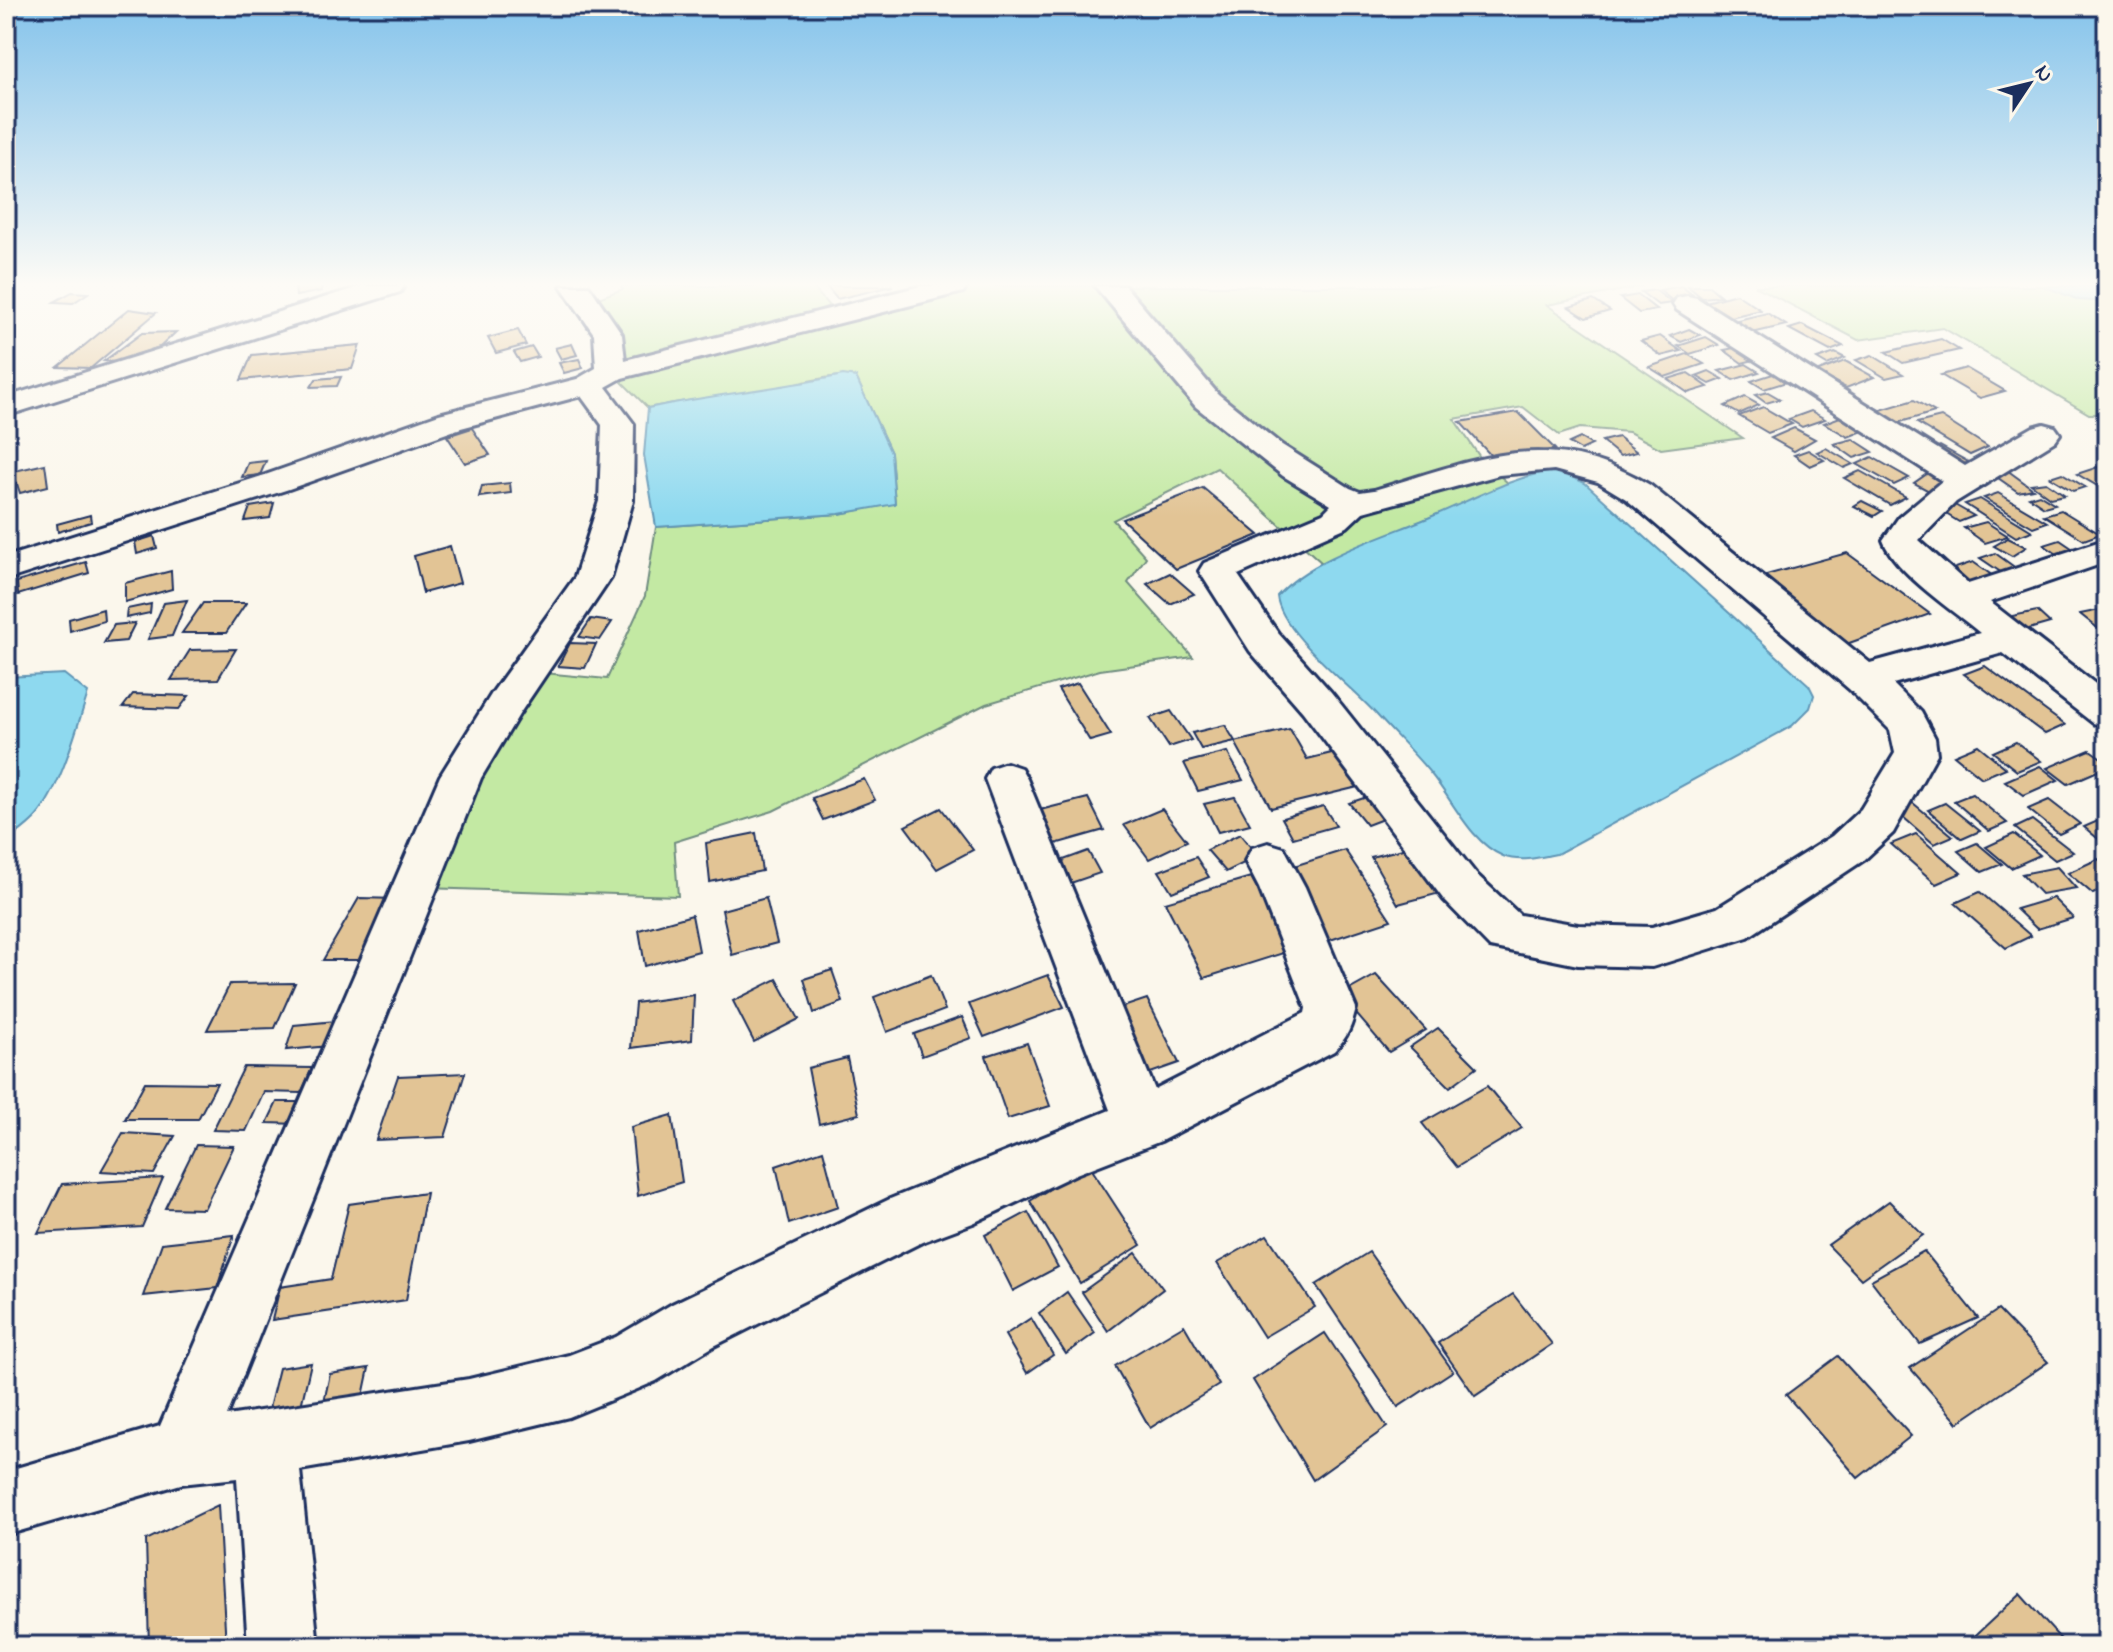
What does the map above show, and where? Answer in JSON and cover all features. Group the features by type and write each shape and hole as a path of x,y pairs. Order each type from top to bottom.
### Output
{"street":[{"path":"6,407 145,363"},
{"path":"181,1452 461,776 506,703 593,578 616,501 618,424 599,378 602,363"},
{"path":"6,569 277,482 450,421 656,363"},
{"path":"1176,363 1196,389 1302,476 1354,502"},
{"path":"1780,363 1964,480"},
{"path":"2044,434 1964,480 1907,527 1901,540 1904,548 1962,599 2107,713"},
{"path":"1547,458 1604,470 1638,492 1863,679 1907,722 1914,738 1916,754 1877,821 1848,848 1731,923 1652,947 1578,945 1507,933 1460,887 1327,714 1264,642 1217,571 1335,520 1354,502 1385,497 1494,466 1547,458"},
{"path":"1962,599 2107,550"},
{"path":"1863,679 2010,638"},
{"path":"1006,779 1142,1123"},
{"path":"6,1503 181,1452 266,1444 469,1410 569,1386 635,1360 693,1325 910,1219 953,1204 1058,1155 1142,1123 1316,1035 1327,1025 1331,1008 1282,887 1268,861"},
{"path":"266,1444 283,1646"}],"green space":[{"path":"651,363 1633,363 1743,438 1661,449 1629,432 1580,428 1559,435 1523,407 1454,419 1482,460 1509,484 1322,563 1217,468 1113,520 1146,557 1128,583 1193,657 1100,670 986,704 773,811 674,842 678,896 425,888 533,672 607,679 645,596 656,527 839,514 895,503 891,453 856,377 824,378 648,408 622,382 626,369"},
{"path":"2003,363 2107,363 2107,414 2089,414"}],"water":[{"path":"843,375 856,377 891,453 895,504 839,514 656,527 644,455 648,408"},
{"path":"1556,470 1585,483 1809,685 1814,695 1810,708 1792,726 1557,854 1516,859 1503,856 1481,841 1418,759 1303,642 1290,626 1277,596 1310,570 1351,549 1509,483"},
{"path":"64,674 88,693 73,741 45,805 33,820 6,842 6,677"}],"building":[{"path":"63,363 97,363 91,368 58,367"},
{"path":"248,363 354,363 352,369 241,380"},
{"path":"559,363 581,363 583,368 564,373"},
{"path":"1660,363 1704,364 1665,377 1649,367"},
{"path":"1839,363 1849,363 1874,377 1846,388 1816,372"},
{"path":"1861,363 1885,363 1903,374 1886,378"},
{"path":"1746,364 1759,372 1733,380 1719,371"},
{"path":"1966,368 2005,391 1980,398 1941,375"},
{"path":"1709,371 1723,379 1710,384 1696,376"},
{"path":"1782,371 1796,379 1764,389 1751,381"},
{"path":"1688,373 1708,387 1688,393 1668,379"},
{"path":"341,377 337,386 311,387 316,379"},
{"path":"1768,392 1780,399 1766,403 1755,395"},
{"path":"1745,397 1759,405 1739,414 1725,406"},
{"path":"1914,400 1935,412 1887,426 1867,414"},
{"path":"1763,407 1792,424 1768,433 1739,416"},
{"path":"1811,411 1825,419 1802,427 1789,419"},
{"path":"1518,412 1555,449 1495,460 1460,422"},
{"path":"1840,417 1863,431 1848,437 1824,423"},
{"path":"1941,417 1988,447 1970,455 1917,423"},
{"path":"472,428 490,455 465,463 447,436"},
{"path":"1794,428 1815,439 1794,451 1771,438"},
{"path":"1618,437 1637,452 1620,456 1602,441"},
{"path":"1580,438 1592,445 1581,450 1569,443"},
{"path":"1853,439 1873,452 1854,458 1834,444"},
{"path":"1940,446 1970,463 1956,469 1925,452"},
{"path":"1826,448 1853,464 1844,468 1817,452"},
{"path":"1808,450 1824,460 1810,466 1794,455"},
{"path":"1872,457 1909,478 1894,485 1857,464"},
{"path":"266,461 260,475 242,477 248,463"},
{"path":"45,464 48,486 20,493 16,481 6,483 6,473"},
{"path":"2101,466 2107,470 2106,491 2077,474"},
{"path":"1934,469 1950,477 1931,492 1914,483"},
{"path":"2007,470 2033,489 2018,492 1991,473"},
{"path":"1860,471 1906,497 1890,505 1844,478"},
{"path":"2062,473 2085,487 2073,491 2050,477"},
{"path":"2046,482 2065,495 2050,498 2031,484"},
{"path":"510,483 511,493 479,497 482,486"},
{"path":"1203,488 1259,535 1176,569 1122,519"},
{"path":"1998,493 2047,522 2033,527 1984,498"},
{"path":"2039,494 2055,504 2044,507 2029,497"},
{"path":"1980,499 2032,531 2016,537 1965,504"},
{"path":"1862,501 1882,511 1874,516 1854,506"},
{"path":"274,503 270,518 245,521 250,507"},
{"path":"1953,504 1974,516 1959,522 1938,509"},
{"path":"2061,510 2100,534 2084,540 2044,515"},
{"path":"90,515 91,522 58,532 57,524"},
{"path":"1986,522 2008,536 1985,543 1964,528"},
{"path":"154,536 157,548 137,554 135,542"},
{"path":"2008,538 2026,547 2012,556 1994,546"},
{"path":"2060,540 2079,553 2063,558 2044,545"},
{"path":"450,546 460,583 423,593 414,556"},
{"path":"1847,553 1930,614 1838,647 1759,577"},
{"path":"1995,553 2020,571 2005,575 1980,558"},
{"path":"86,562 89,573 18,595 17,582"},
{"path":"1973,562 1996,578 1967,588 1944,572"},
{"path":"171,571 172,589 125,602 125,583"},
{"path":"1170,573 1194,594 1170,604 1147,584"},
{"path":"187,600 172,636 148,639 164,603"},
{"path":"203,603 246,603 226,633 182,633"},
{"path":"151,604 150,613 126,618 127,609"},
{"path":"103,609 104,621 70,631 69,619"},
{"path":"2105,609 2105,634 2080,614"},
{"path":"2037,611 2050,623 2018,632 2002,618"},
{"path":"591,619 612,622 600,640 579,637"},
{"path":"135,623 126,641 104,643 114,625"},
{"path":"570,643 596,644 585,668 558,666"},
{"path":"236,649 218,679 171,680 190,650"},
{"path":"1985,666 2065,725 2045,734 1964,674"},
{"path":"1078,683 1111,735 1090,741 1058,689"},
{"path":"133,694 189,696 179,709 123,707"},
{"path":"1171,711 1191,740 1169,747 1150,718"},
{"path":"1225,725 1235,741 1201,749 1192,733"},
{"path":"1290,729 1307,759 1340,751 1362,786 1271,808 1235,742"},
{"path":"2016,742 2041,761 2017,771 1993,752"},
{"path":"1978,745 2006,768 1982,778 1954,755"},
{"path":"2090,750 2107,762 2107,767 2068,784 2047,768"},
{"path":"1227,752 1243,780 1198,791 1184,763"},
{"path":"2040,766 2058,780 2024,795 2005,781"},
{"path":"864,779 875,800 823,820 812,798"},
{"path":"1972,794 2007,823 1989,831 1954,801"},
{"path":"1370,796 1388,817 1367,825 1349,803"},
{"path":"1235,797 1250,824 1218,832 1204,804"},
{"path":"1088,798 1104,830 1055,844 1040,810"},
{"path":"2049,800 2080,824 2059,834 2028,809"},
{"path":"1913,803 1953,836 1934,844 1895,810"},
{"path":"1945,803 1980,831 1962,839 1928,810"},
{"path":"1323,806 1336,826 1293,838 1282,818"},
{"path":"941,808 973,850 937,869 905,826"},
{"path":"1162,809 1187,841 1149,859 1124,825"},
{"path":"2107,817 2107,840 2102,842 2084,827"},
{"path":"2032,820 2073,852 2055,860 2015,828"},
{"path":"756,833 762,871 710,882 706,843"},
{"path":"1240,834 1258,856 1226,872 1207,850"},
{"path":"1916,834 1961,873 1936,884 1891,844"},
{"path":"2014,834 2040,855 2011,868 1986,847"},
{"path":"1977,843 2002,864 1982,872 1958,851"},
{"path":"1415,846 1444,892 1398,904 1371,857"},
{"path":"1345,850 1391,920 1324,942 1281,870"},
{"path":"1088,851 1100,873 1059,887 1047,866"},
{"path":"1196,857 1209,877 1172,892 1159,871"},
{"path":"2098,859 2107,866 2107,887 2093,894 2068,873"},
{"path":"2057,867 2076,888 2041,894 2022,874"},
{"path":"1251,877 1293,950 1204,978 1165,902"},
{"path":"1980,892 2031,936 2006,948 1955,903"},
{"path":"359,898 398,899 369,960 323,960"},
{"path":"766,898 777,943 732,955 722,910"},
{"path":"2053,898 2073,918 2037,929 2016,909"},
{"path":"692,915 699,951 645,966 639,930"},
{"path":"832,970 843,1002 814,1013 804,979"},
{"path":"931,975 945,1010 887,1032 874,997"},
{"path":"1048,975 1064,1007 984,1037 969,1004"},
{"path":"1376,975 1426,1030 1389,1052 1340,995"},
{"path":"777,979 799,1019 754,1042 733,1001"},
{"path":"295,983 275,1028 207,1030 230,984"},
{"path":"694,995 692,1040 631,1048 635,1003"},
{"path":"1147,999 1179,1063 1139,1077 1108,1012"},
{"path":"962,1017 971,1038 922,1056 914,1034"},
{"path":"337,1021 329,1046 286,1050 294,1025"},
{"path":"1438,1028 1477,1067 1450,1087 1410,1047"},
{"path":"1027,1043 1050,1106 1008,1119 986,1056"},
{"path":"847,1058 859,1114 819,1124 808,1068"},
{"path":"244,1067 312,1068 301,1093 264,1092 246,1131 213,1130"},
{"path":"465,1073 445,1137 376,1140 398,1076"},
{"path":"145,1082 217,1083 198,1119 125,1119"},
{"path":"1487,1086 1522,1128 1457,1167 1422,1123"},
{"path":"277,1102 309,1102 300,1124 267,1123"},
{"path":"672,1115 682,1182 638,1196 631,1127"},
{"path":"123,1133 175,1136 154,1174 101,1171"},
{"path":"196,1145 234,1146 204,1209 165,1208"},
{"path":"823,1150 838,1207 789,1224 776,1166"},
{"path":"1089,1165 1141,1245 1080,1283 1030,1201"},
{"path":"163,1178 142,1227 38,1233 62,1184"},
{"path":"426,1193 406,1300 272,1320 280,1287 331,1279 349,1204"},
{"path":"1889,1201 1923,1235 1861,1279 1828,1245"},
{"path":"1028,1212 1058,1267 1013,1291 985,1235"},
{"path":"234,1235 217,1288 143,1296 162,1243"},
{"path":"1267,1235 1315,1307 1264,1337 1217,1263"},
{"path":"1924,1251 1978,1318 1920,1344 1871,1280"},
{"path":"1369,1252 1453,1371 1398,1407 1316,1285"},
{"path":"1136,1253 1163,1289 1108,1331 1082,1292"},
{"path":"1067,1292 1095,1333 1066,1354 1039,1313"},
{"path":"1513,1294 1552,1344 1475,1396 1438,1343"},
{"path":"1998,1310 2048,1362 1958,1423 1910,1368"},
{"path":"1031,1318 1053,1355 1027,1373 1005,1335"},
{"path":"1184,1325 1219,1385 1150,1428 1115,1366"},
{"path":"1325,1333 1387,1427 1313,1480 1253,1380"},
{"path":"1838,1356 1911,1436 1858,1478 1786,1395"},
{"path":"311,1363 298,1419 265,1424 279,1368"},
{"path":"369,1368 359,1415 320,1420 330,1374"},
{"path":"218,1505 226,1646 149,1646 146,1540"},
{"path":"2020,1594 2067,1646 1964,1646"}]}
